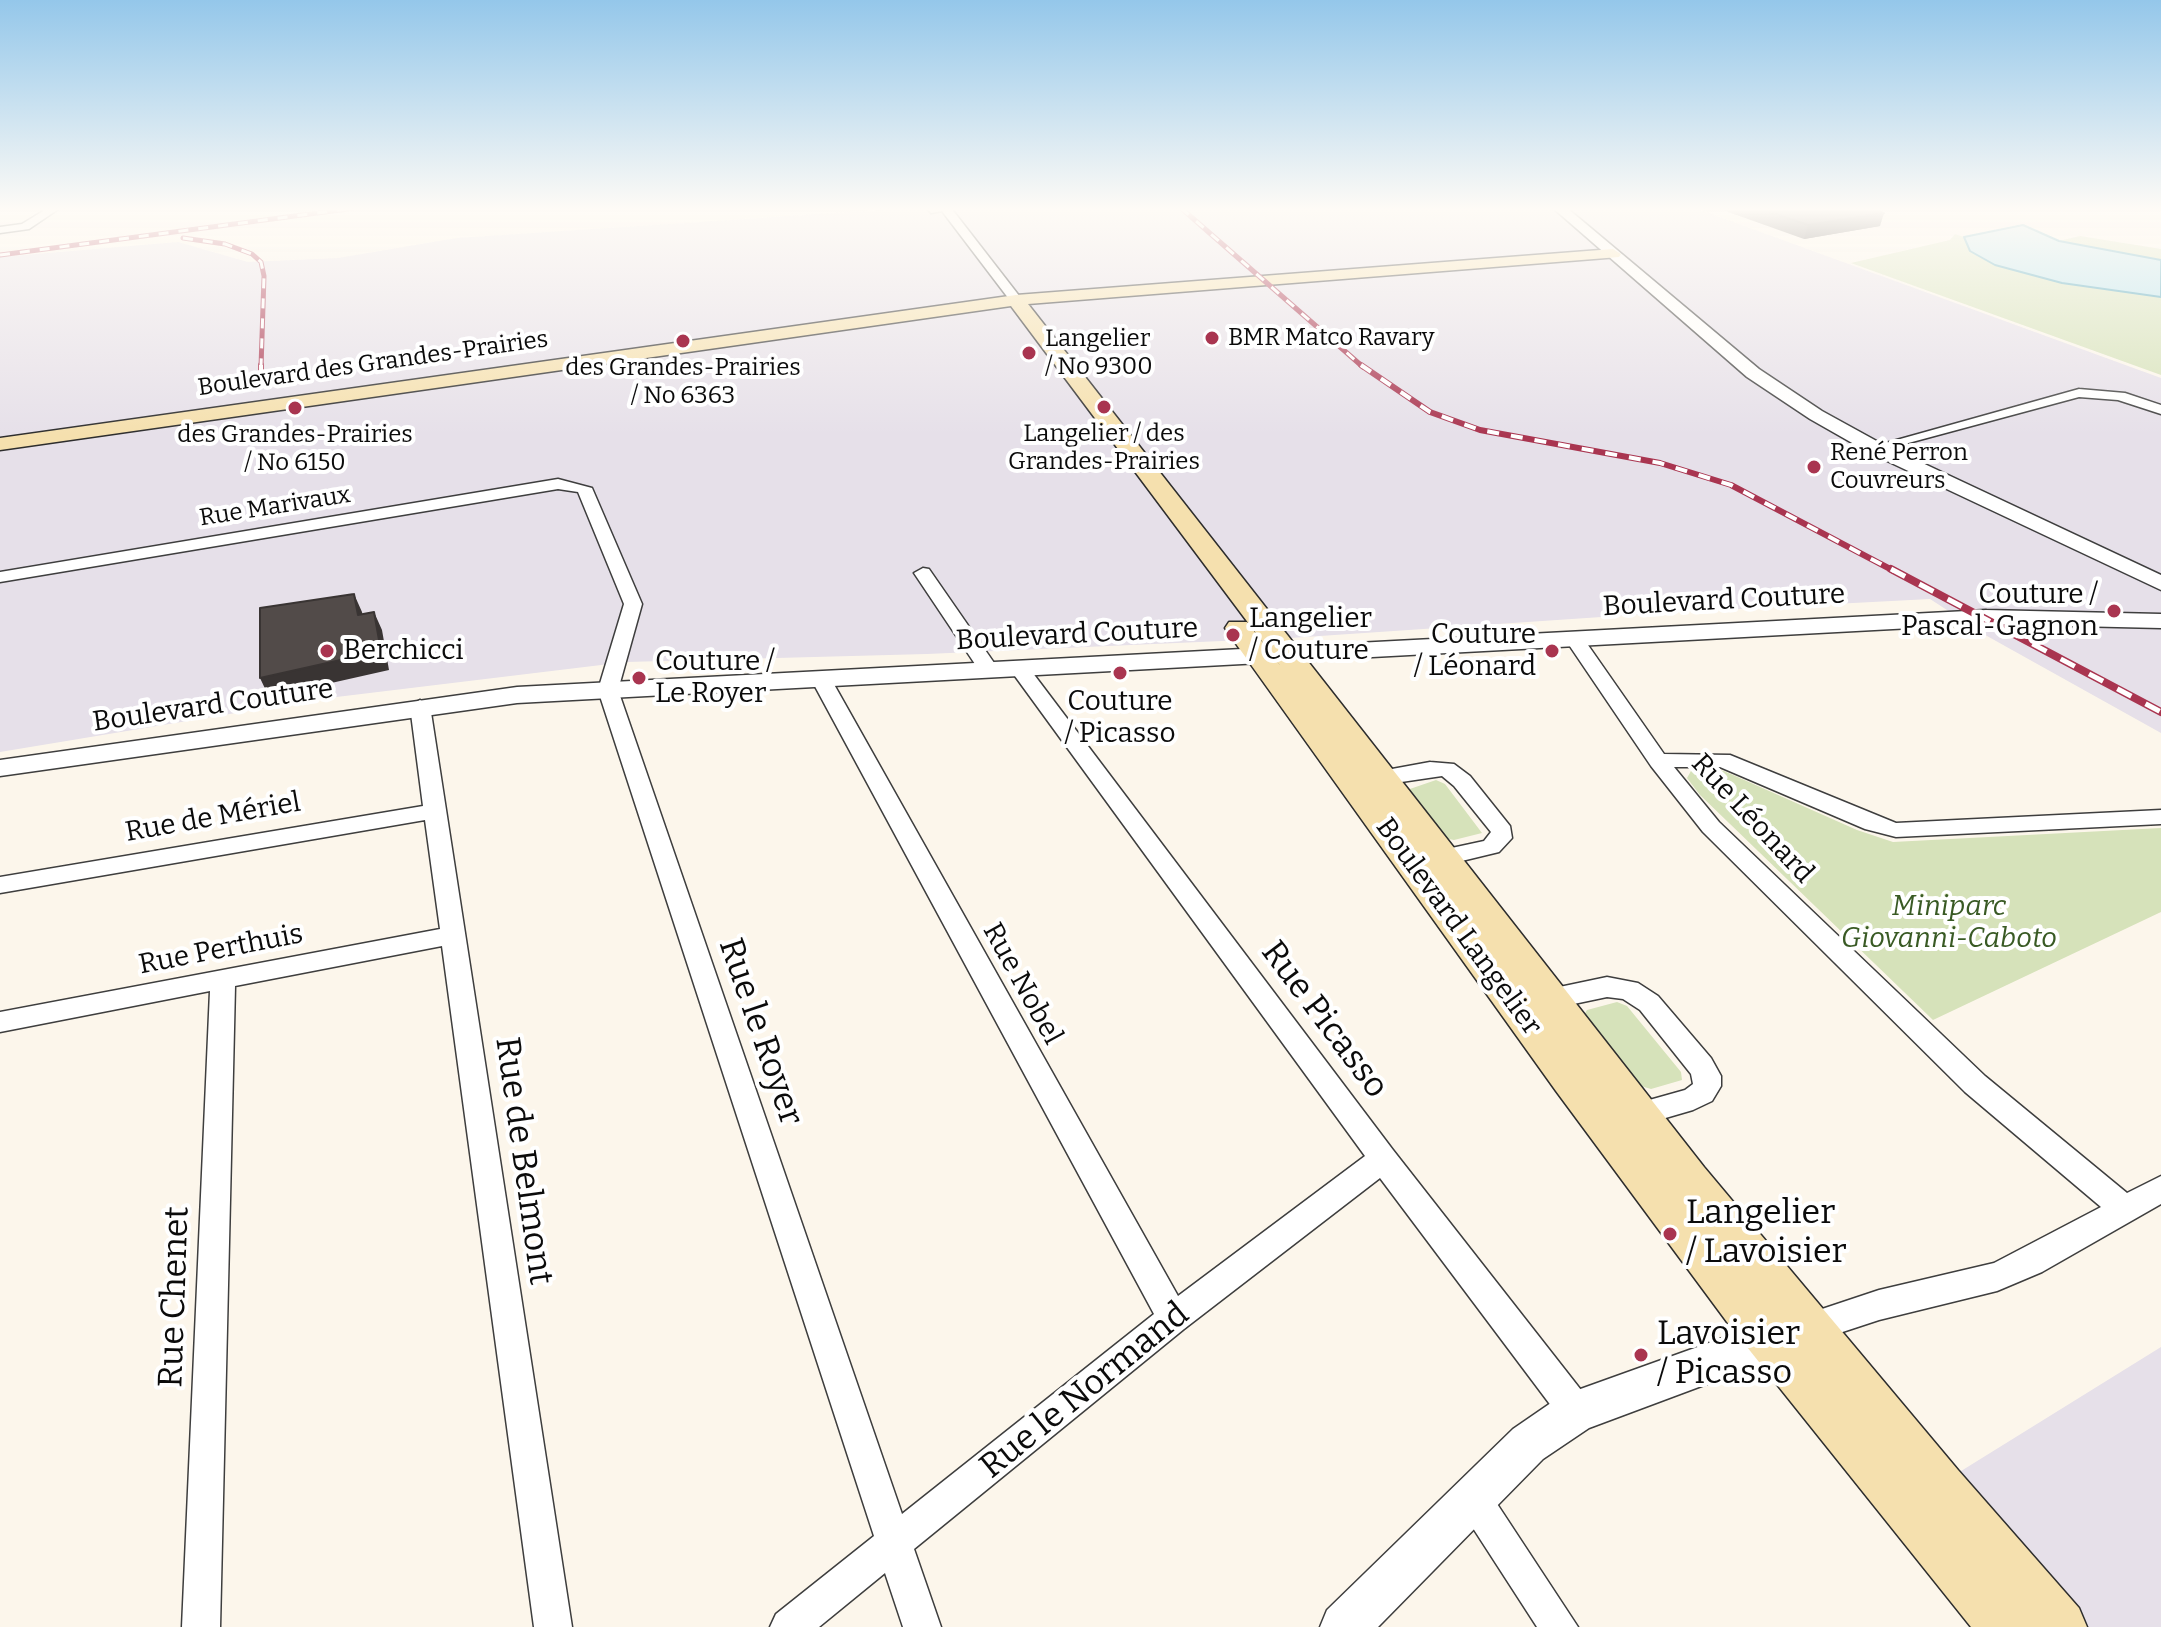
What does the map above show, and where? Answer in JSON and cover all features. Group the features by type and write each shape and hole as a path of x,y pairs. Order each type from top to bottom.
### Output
{"main road":[{"path":"935,311 988,310 1004,298 1223,284"},
{"path":"1004,298 1029,309 1056,297"},
{"name":"Boulevard des Grandes-Prairies","path":"0,444 935,311 1004,298"},
{"name":"Boulevard Langelier","path":"1004,298 1272,655 1557,1062 1789,1334 2060,1627"},
{"name":"Boulevard Langelier","path":"1272,655 1381,778 1638,1114 1789,1334 2006,1627"}],"street":[{"name":"Boulevard Langelier","path":"992,284 1004,298"},
{"name":"Boulevard Langelier","path":"995,284 1004,298"},
{"path":"1649,284 1768,383 1875,448 2161,583"},
{"path":"1875,448 2079,393 2120,396 2161,410"},
{"name":"Rue Marivaux","path":"0,577 558,484 579,485 587,492 633,604 608,690"},
{"path":"923,573 989,670"},
{"name":"Boulevard Couture","path":"0,768 420,706 608,690 1986,617 2161,621"},
{"name":"Rue Léonard","path":"1574,639 1658,761 1711,827 1955,1065 2126,1210"},
{"name":"Rue Picasso","path":"1019,668 1383,1159 1576,1411"},
{"name":"Rue Nobel","path":"821,679 1173,1318"},
{"name":"Rue le Royer","path":"608,690 922,1627"},
{"name":"Rue de Belmont","path":"420,706 553,1627"},
{"path":"1658,761 1723,760 1873,824 1896,830 2161,817"},
{"name":"Boulevard Langelier","path":"1381,778 1447,769 1498,824 1501,838 1491,847 1441,858"},
{"name":"Rue de Mériel","path":"0,885 435,811"},
{"name":"Rue Perthuis","path":"0,1022 454,935"},
{"name":"Rue Chenet","path":"202,1621 223,980"},
{"name":"Boulevard Langelier","path":"1550,999 1607,987 1629,990 1649,1003 1701,1066 1707,1076 1707,1086 1702,1093 1693,1099 1638,1114"},
{"name":"Rue le Normand","path":"789,1627 1173,1318 1383,1159"},
{"path":"1344,1627 1472,1496 1528,1444 1576,1411 1879,1305 1997,1277 2161,1189"},
{"path":"1472,1496 1559,1627"}],"shaded area":[{"path":"0,284 1903,284 2161,378 2161,733 1987,636 1930,599 1290,638 927,654 626,662 320,699 0,752"},
{"path":"2161,1347 2161,1627 2077,1627 1953,1476"}],"green space":[{"path":"1909,284 2069,284 2161,297 2161,375"},
{"name":"Miniparc Giovanni-Caboto","path":"1691,771 1724,771 1857,830 1893,842 2161,828 2161,912 1933,1020 1700,795 1687,778"},
{"path":"1436,780 1445,784 1482,833 1454,840 1444,838 1407,790"},
{"path":"1617,1002 1627,1006 1681,1072 1682,1080 1651,1089 1634,1084 1584,1015 1587,1010"}],"water":[{"path":"2069,284 2161,284 2161,297"}],"building":[{"name":"Berchicci","path":"354,594 358,615 374,612 381,651 260,678 260,608"}],"railway":[{"path":"261,367 264,284"},
{"path":"1268,284 1363,367"},
{"path":"1361,365 1430,412 1480,430 1660,463 1731,485 1894,571"},
{"path":"1891,569 2161,712"}],"place":[{"name":"BMR Matco Ravary","path":"1212,338"},
{"name":"des Grandes-Prairies / No 6363","path":"683,341"},
{"name":"Langelier / No 9300","path":"1029,353"},
{"name":"Langelier / des Grandes-Prairies","path":"1104,407"},
{"name":"des Grandes-Prairies / No 6150","path":"295,408"},
{"name":"René Perron Couvreurs","path":"1814,467"},
{"name":"Couture / Pascal-Gagnon","path":"2114,611"},
{"name":"Langelier / Couture","path":"1233,635"},
{"name":"Berchicci","path":"327,651"},
{"name":"Couture / Léonard","path":"1552,651"},
{"name":"Couture / Picasso","path":"1120,673"},
{"name":"Couture / Le Royer","path":"639,678"},
{"name":"Langelier / Lavoisier","path":"1670,1234"},
{"name":"Lavoisier / Picasso","path":"1641,1355"}]}
